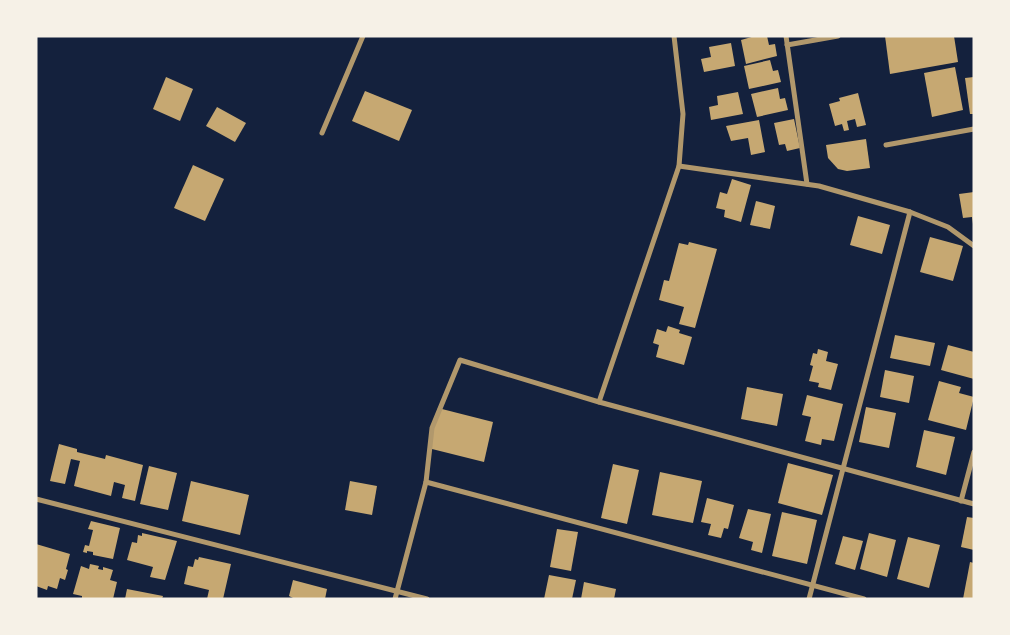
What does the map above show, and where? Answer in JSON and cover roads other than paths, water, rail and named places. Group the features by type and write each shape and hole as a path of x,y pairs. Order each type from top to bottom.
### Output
{"street":[{"path":"322,132 363,36"},
{"path":"599,402 679,166 683,114 674,36"},
{"path":"786,36 807,184"},
{"path":"787,45 838,36"},
{"path":"886,145 974,129"},
{"path":"679,166 819,186 910,212 948,226 974,246"},
{"path":"809,599 910,212"},
{"path":"967,241 974,239"},
{"path":"395,599 426,482 432,428 460,360 599,402 974,504"},
{"path":"960,501 974,452"},
{"path":"426,482 864,599"},
{"path":"36,499 427,599"}]}
